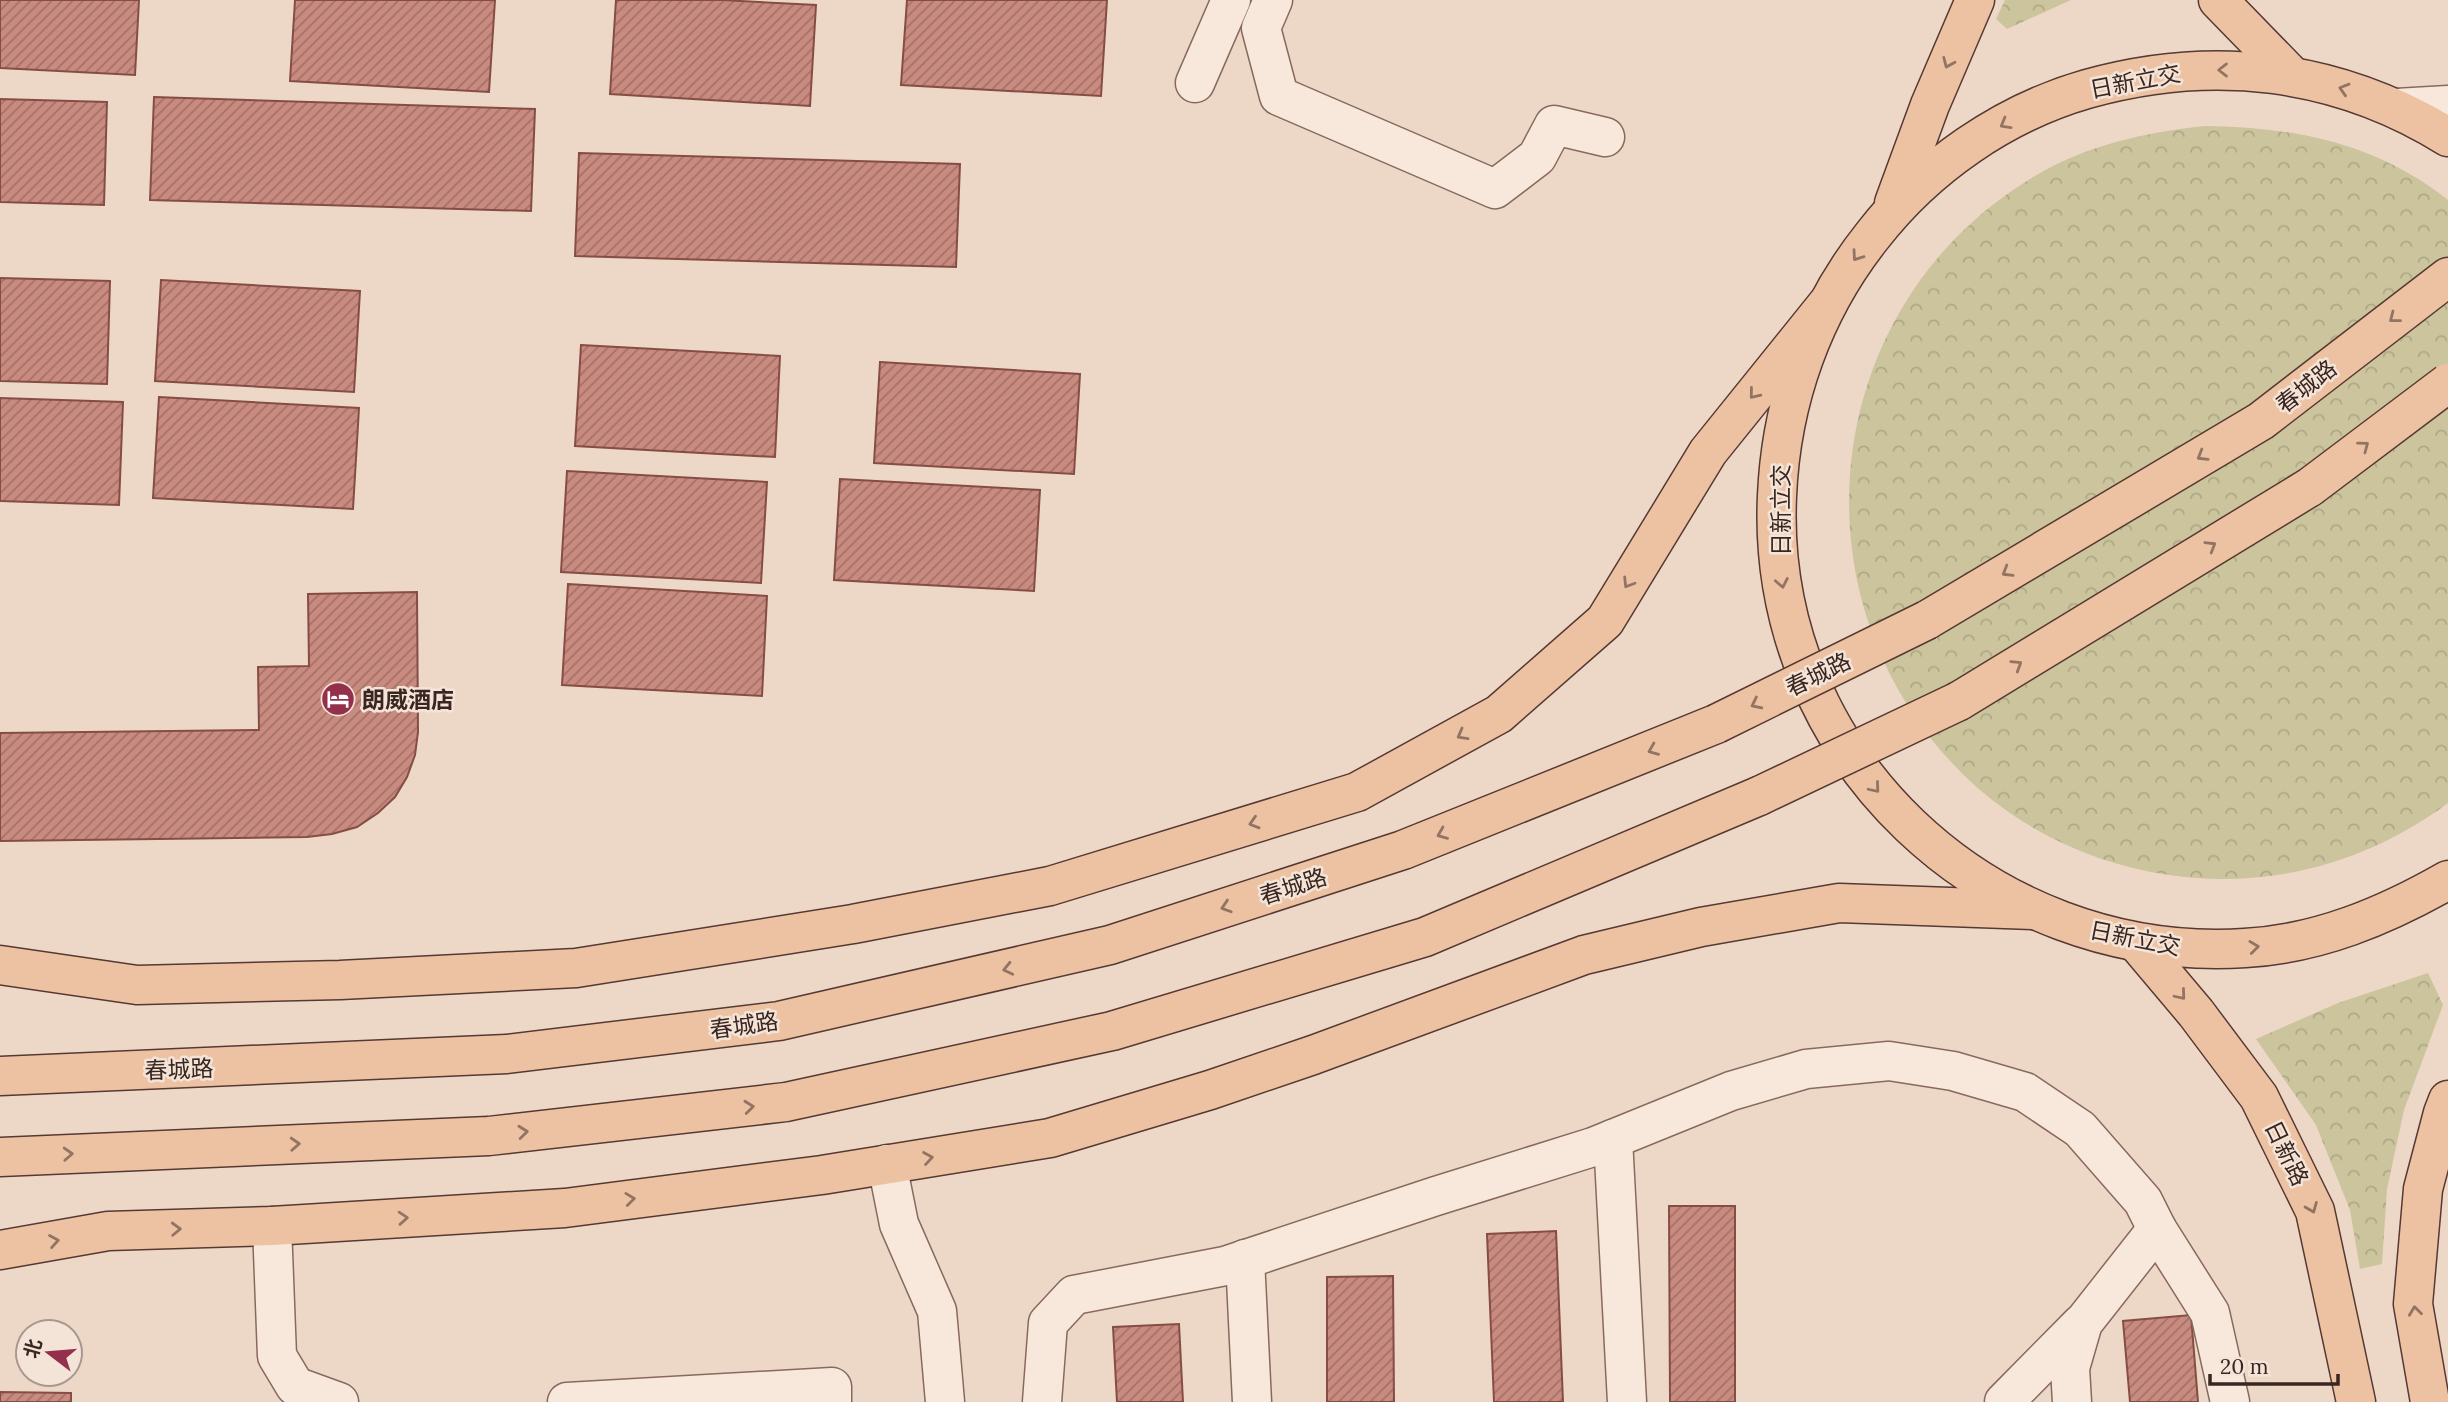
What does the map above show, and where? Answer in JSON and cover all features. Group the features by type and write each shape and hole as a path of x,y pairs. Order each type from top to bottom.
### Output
{"main road":[{"path":"1891,212 1930,105 1975,0"},
{"path":"2218,0 2291,75"},
{"name":"日新立交","path":"2448,137 2396,108 2344,89 2291,75 2236,70 2182,70 2126,78 2074,93 2023,114 1975,141 1930,174 1891,212 1856,256 1828,303 1805,353 1788,406 1779,461 1776,516 1780,571 1791,625 1809,678 1833,727 1863,774 1898,815 1939,852 1984,885 2033,910 2084,930 2137,943 2192,949 2247,948 2302,940 2393,910 2448,880"},
{"name":"春城路","path":"0,1076 507,1054 779,1021 1110,945 1403,850 1716,724 1927,620 2261,421 2448,277"},
{"path":"0,965 137,985 340,980 576,968 853,924 1050,886 1357,792 1499,714 1605,621 1708,452 1828,303"},
{"path":"0,1157 489,1136 786,1102 1112,1031 1425,937 1759,796 1959,701 2310,486 2448,383"},
{"path":"0,1250 108,1231 272,1226 565,1208 822,1175 1050,1138 1210,1090 1313,1055 1584,955 1701,928 1839,903 2033,910"},
{"name":"日新路","path":"2137,943 2196,1013 2259,1097 2315,1211 2356,1402"},
{"path":"2430,1402 2413,1304 2423,1189 2448,1100"}],"street":[{"path":"1195,83 1231,0"},
{"path":"1273,0 1261,28 1279,96 1495,189 1537,156 1554,125 1605,137"},
{"path":"2396,108 2448,105"},
{"path":"1042,1402 1048,1323 1074,1295 1225,1266 1613,1139 1731,1091 1806,1069 1889,1061 1953,1071 2025,1092 2080,1129 2143,1202 2210,1313 2230,1402"},
{"path":"1613,1139 1627,1402"},
{"path":"887,1164 899,1224 937,1311 945,1402"},
{"path":"272,1226 277,1356 291,1394 339,1402"},
{"path":"2004,1402 2082,1323 2157,1229"},
{"path":"1245,1259 1252,1402"},
{"path":"2072,1402 2070,1367 2082,1323"},
{"path":"568,1402 832,1387 832,1402"}],"green space":[{"path":"2005,0 2071,0 2007,29 1996,19"},
{"path":"2205,126 2270,130 2333,142 2392,165 2421,180 2448,200 2448,803 2385,842 2351,856 2280,875 2243,879 2169,875 2109,861 2080,851 2025,823 1975,786 1953,764 1901,695 1868,620 1851,540 1851,460 1869,381 1903,307 1953,241 2019,186 2062,162 2131,138"},
{"path":"2428,973 2443,1005 2404,1110 2387,1189 2382,1264 2360,1269 2350,1210 2316,1125 2256,1039 2338,1003"}],"building":[{"path":"0,0 139,0 135,75 0,68"},
{"path":"295,0 495,0 489,92 290,81"},
{"path":"616,0 722,0 816,5 810,106 610,94"},
{"path":"907,0 1107,0 1101,96 901,85"},
{"path":"154,97 535,109 531,211 150,200"},
{"path":"0,99 107,102 104,205 0,202"},
{"path":"579,153 960,164 956,267 575,256"},
{"path":"0,278 110,281 107,384 0,381"},
{"path":"161,280 360,291 354,392 155,381"},
{"path":"581,345 780,356 775,457 575,446"},
{"path":"880,362 1080,374 1074,474 874,463"},
{"path":"159,397 359,408 353,509 153,498"},
{"path":"0,398 123,402 119,505 0,501"},
{"path":"567,471 767,482 761,583 561,572"},
{"path":"840,479 1040,490 1034,591 834,580"},
{"path":"568,584 767,596 762,696 562,685"},
{"name":"朗威酒店","path":"417,592 418,732 415,755 407,777 395,797 357,827 307,837 0,841 0,733 259,730 258,667 309,666 308,594"},
{"path":"1669,1206 1735,1206 1735,1402 1670,1402"},
{"path":"1556,1231 1563,1402 1494,1402 1487,1234"},
{"path":"1393,1276 1394,1402 1327,1402 1327,1277"},
{"path":"2191,1315 2198,1402 2130,1402 2123,1321"},
{"path":"1179,1324 1183,1402 1117,1402 1113,1327"},
{"path":"0,1392 71,1393 71,1402 0,1402"}],"place":[{"name":"朗威酒店","path":"338,699"}]}
